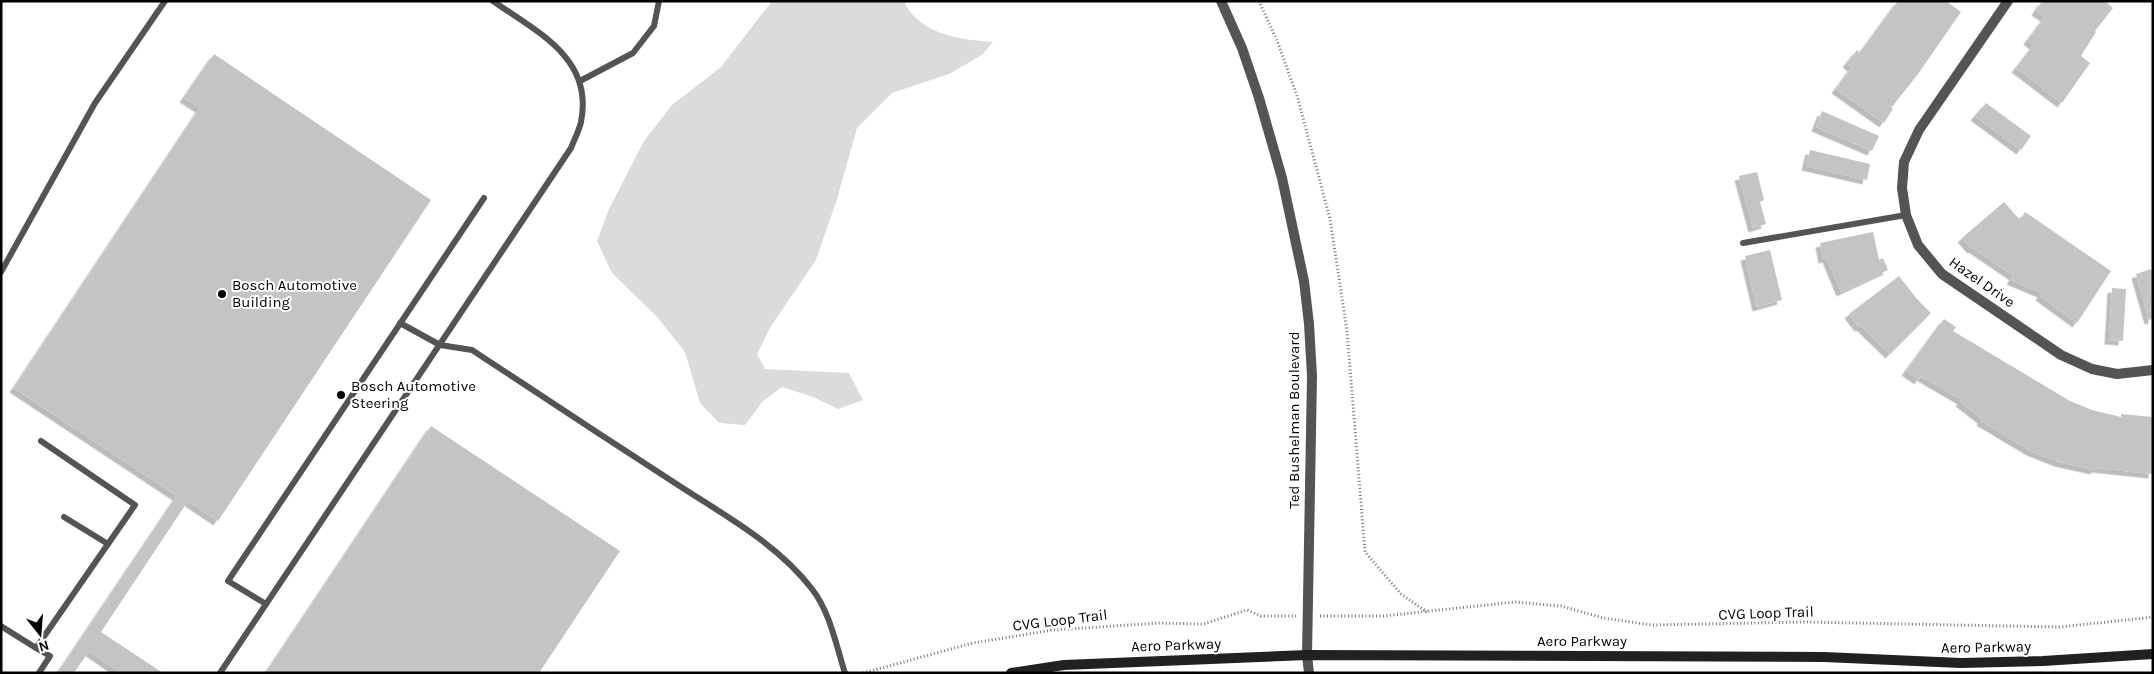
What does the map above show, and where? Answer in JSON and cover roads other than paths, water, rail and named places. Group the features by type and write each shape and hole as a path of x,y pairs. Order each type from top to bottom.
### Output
{"main road":[{"name":"Aero Parkway","path":"1011,673 1064,664 1307,656 1824,657 1960,663 2052,661 2153,654"}],"street":[{"name":"Ted Bushelman Boulevard","path":"1221,1 1242,48 1261,107 1282,178 1304,281 1312,376 1307,656 1309,673"},
{"name":"Hazel Drive","path":"2008,1 1919,130 1904,162 1902,188 1906,216 1918,245 1942,274 2061,355 2092,370 2117,374 2153,370"}],"lane":[{"path":"1,272 96,103 165,1"},
{"path":"220,673 572,148 580,123 583,97 580,81 569,60 553,42 493,1"},
{"path":"580,81 634,54 654,26 659,1"},
{"path":"266,604 228,581 484,198"},
{"path":"1742,243 1906,216"},
{"path":"400,323 440,345 472,350 726,517 777,553 798,572 814,591 826,615 845,673"},
{"path":"36,648 135,505 41,440"},
{"path":"64,517 108,544"},
{"path":"1,626 50,656 39,673"}],"place":[{"name":"Bosch Automotive Building","path":"222,294"},
{"name":"Bosch Automotive Steering","path":"341,395"}]}
